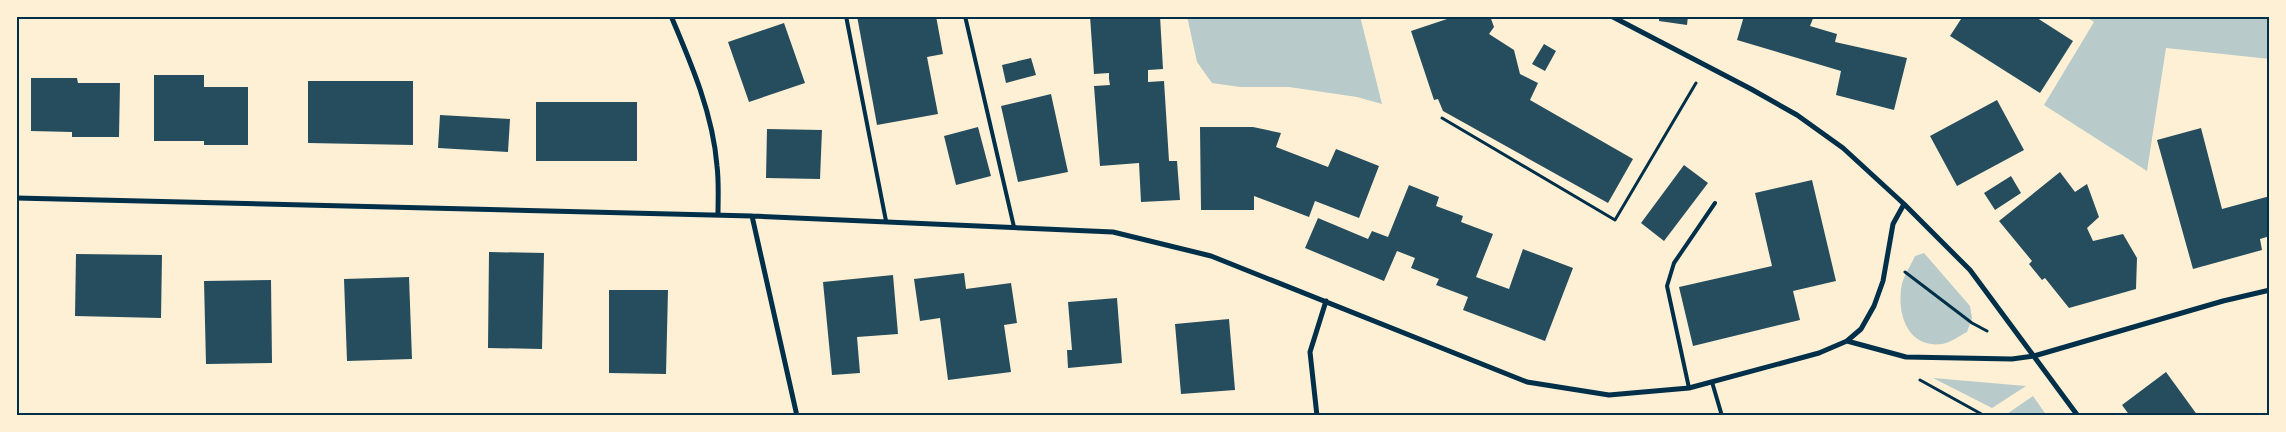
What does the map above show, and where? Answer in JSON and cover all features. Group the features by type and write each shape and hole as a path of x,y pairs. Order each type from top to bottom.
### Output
{"street":[{"path":"671,16 696,80 709,124 717,165 718,215"},
{"path":"1611,16 1797,115 1843,148 1904,204 1970,270 2078,416"},
{"path":"16,198 752,216 1113,232 1211,256 1527,382 1609,395 1689,388 1819,353 1847,340 1861,329 1874,306 1883,281 1893,224 1904,204"},
{"path":"752,216 797,416"},
{"path":"1847,340 1906,357 2012,359 2034,356 2214,304 2270,290"},
{"path":"1317,416 1310,352 1326,301"}],"lane":[{"path":"846,16 886,222"},
{"path":"965,16 1014,228"},
{"path":"1689,388 1667,286 1674,263 1715,203"},
{"path":"1712,382 1722,416"}],"path":[{"path":"1442,118 1615,220 1706,66"},
{"path":"1886,258 1972,323 1995,335"},
{"path":"1906,357 1914,376 1985,416"}],"shaded area":[{"path":"1187,16 1360,16 1382,104 1357,97 1289,87 1240,87 1212,83 1197,62"},
{"path":"2084,16 2270,16 2270,59 2166,48 2147,171 2044,105 2094,22"},
{"path":"1924,253 1970,306 1972,318 1967,332 1942,344 1930,344 1920,341 1912,335 1903,317 1901,306 1902,284 1915,256"},
{"path":"1933,378 2026,386 1992,408"},
{"path":"2033,396 2047,416 2004,416"}],"building":[{"path":"857,16 936,16 943,54 927,57 938,114 877,125"},
{"path":"1090,16 1160,16 1163,69 1148,70 1148,82 1164,81 1169,161 1177,161 1180,200 1141,202 1139,163 1100,166 1094,86 1110,85 1109,73 1094,74"},
{"path":"1456,16 1490,16 1494,27 1489,34 1514,50 1520,74 1538,83 1530,100 1633,159 1608,203 1443,111 1438,99 1434,100 1411,31"},
{"path":"1659,16 1688,16 1687,25 1659,21"},
{"path":"1744,16 1814,16 1810,26 1837,34 1835,42 1907,58 1894,110 1836,95 1841,71 1737,40"},
{"path":"1963,16 2034,16 2073,41 2040,93 1950,36"},
{"path":"784,23 805,83 749,102 728,42"},
{"path":"1544,44 1556,51 1545,71 1532,64"},
{"path":"1031,58 1036,75 1006,83 1002,65"},
{"path":"154,75 204,75 204,87 248,87 248,145 204,145 204,141 154,141"},
{"path":"31,78 77,78 78,83 120,83 119,137 72,137 72,132 31,131"},
{"path":"308,81 413,81 413,145 308,143"},
{"path":"1051,94 1068,172 1018,182 1001,106"},
{"path":"1997,100 2024,150 1957,186 1930,136"},
{"path":"536,102 637,102 637,161 536,161"},
{"path":"440,115 510,119 508,152 438,148"},
{"path":"978,127 991,176 956,185 944,136"},
{"path":"1200,127 1253,127 1281,133 1276,147 1328,167 1336,149 1379,166 1359,218 1315,201 1309,217 1254,196 1254,210 1201,210"},
{"path":"2201,128 2222,209 2270,196 2270,236 2260,239 2262,250 2193,269 2157,140"},
{"path":"767,129 822,130 820,179 766,178"},
{"path":"1684,165 1708,183 1664,241 1641,223"},
{"path":"2060,172 2075,192 2087,184 2099,217 2087,228 2093,241 2123,234 2137,258 2136,289 2069,308 2045,278 2042,280 2029,264 2032,261 1999,221"},
{"path":"2011,176 2021,193 1995,210 1984,193"},
{"path":"1812,180 1836,281 1793,291 1800,320 1693,346 1679,287 1772,266 1755,193"},
{"path":"1409,185 1439,197 1436,206 1463,216 1461,222 1493,234 1476,277 1509,289 1523,249 1573,268 1545,341 1463,310 1468,297 1436,285 1439,279 1411,268 1415,258 1397,251 1384,281 1305,248 1318,218 1368,239 1372,231 1388,237"},
{"path":"489,252 544,253 542,349 488,348"},
{"path":"76,254 162,255 161,318 75,316"},
{"path":"964,273 966,289 1011,283 1017,323 1004,325 1011,372 948,380 940,318 920,321 914,279"},
{"path":"893,275 898,334 857,337 860,373 832,375 823,282"},
{"path":"409,277 412,359 347,361 344,279"},
{"path":"271,280 272,363 206,364 204,281"},
{"path":"609,290 668,290 666,374 609,373"},
{"path":"1117,298 1122,363 1068,368 1067,350 1072,350 1068,302"},
{"path":"1229,319 1235,390 1181,394 1175,324"},
{"path":"2166,372 2198,416 2130,416 2122,405"}]}
